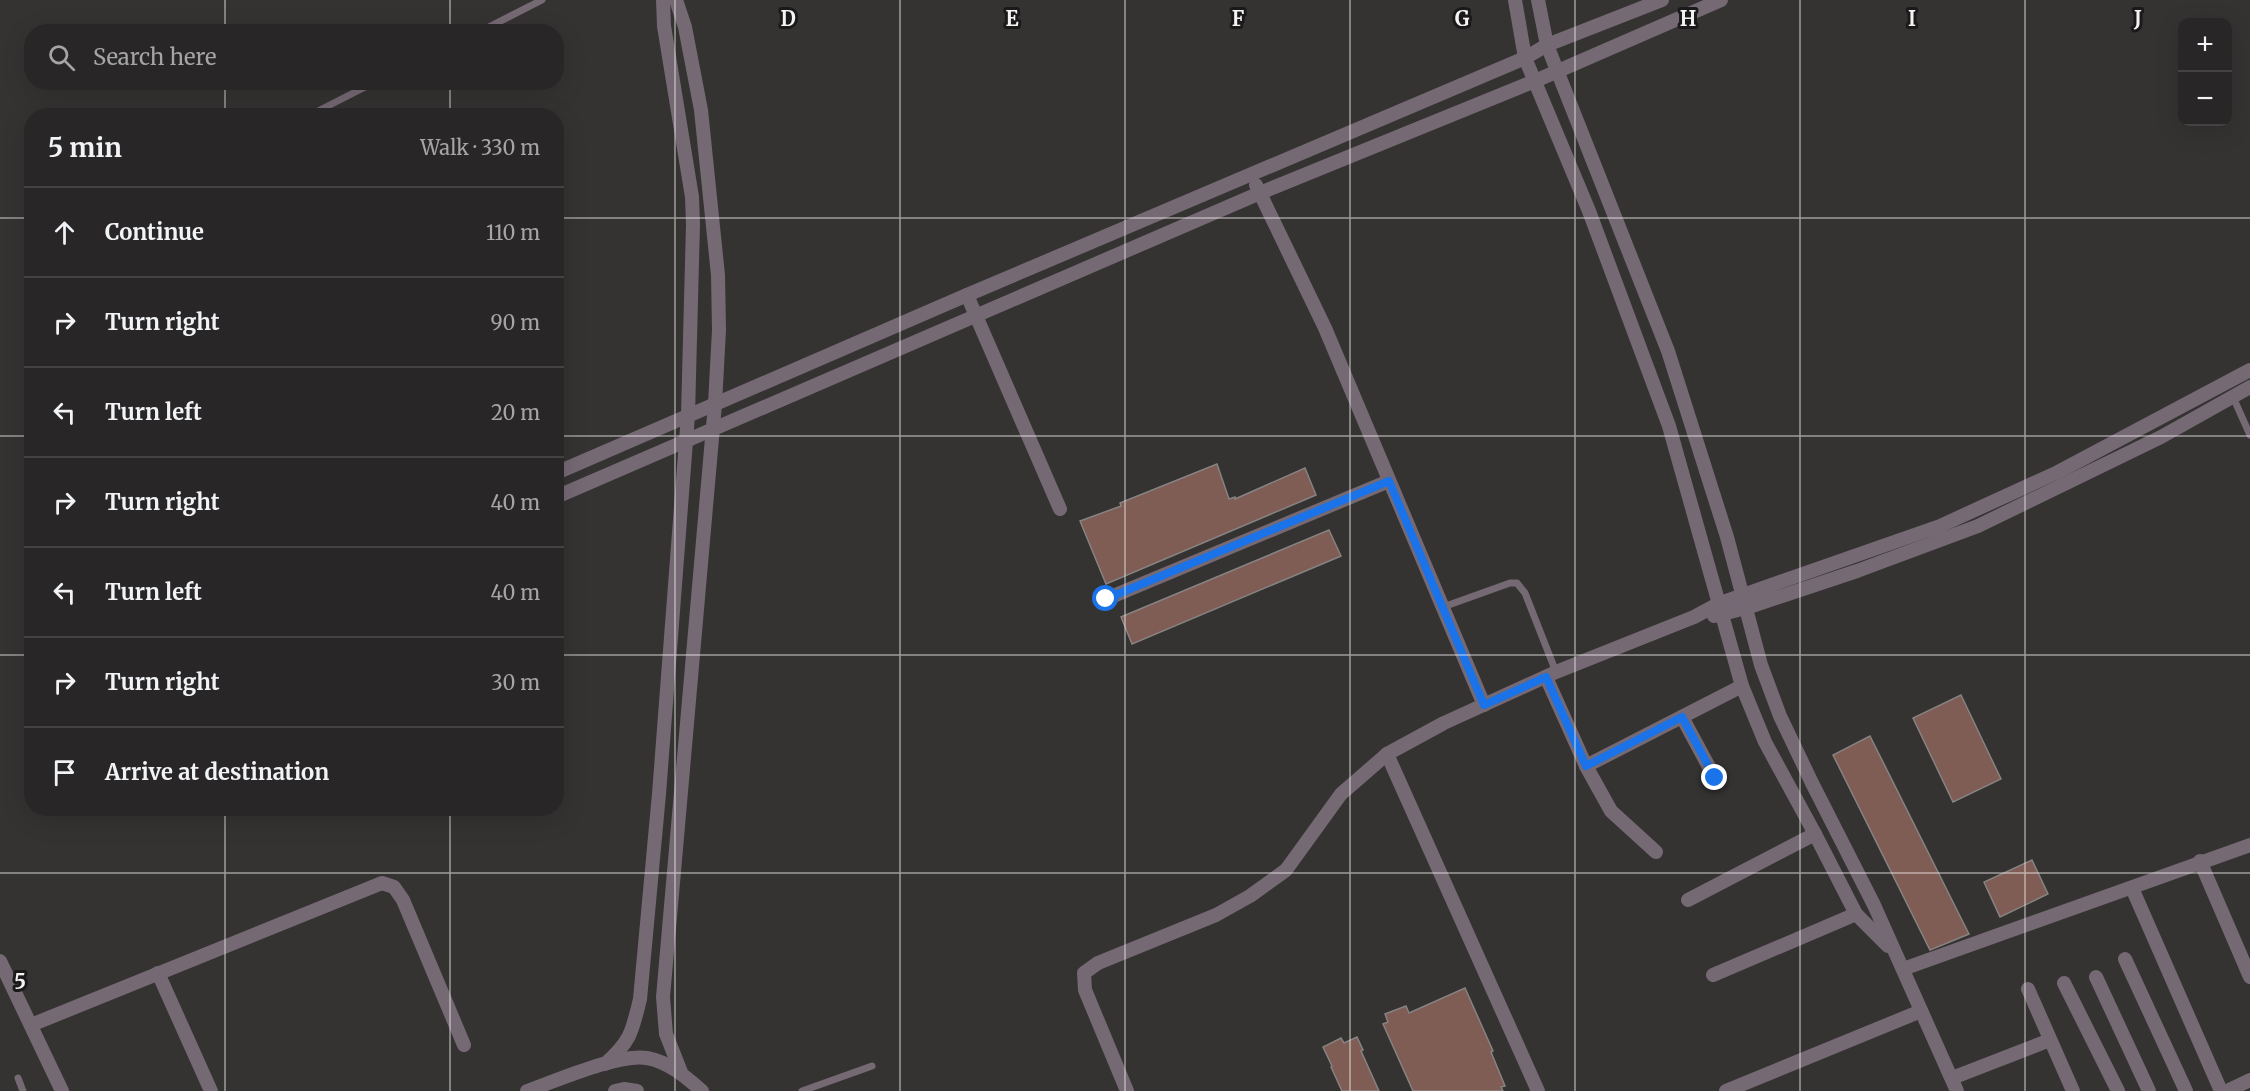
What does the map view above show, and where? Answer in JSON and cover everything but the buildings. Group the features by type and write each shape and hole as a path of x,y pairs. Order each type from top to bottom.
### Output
{"street":[{"path":"605,1064 623,1048 632,1030 640,999 656,827 688,415 692,197 664,26 663,0"},
{"path":"675,0 685,27 701,110 718,275 719,330 713,430 663,997 666,1034 681,1072"},
{"path":"1515,0 1526,58 1589,211 1669,426 1742,686 1765,742 1856,914 1894,952"},
{"path":"1538,0 1547,45 1668,351 1724,526 1761,665 1780,716 1874,904 1954,1084 2050,1040"},
{"path":"564,494 1260,193 1535,81 1721,0"},
{"path":"564,469 966,295 1526,58 1547,45 1655,1"},
{"path":"1251,175 1325,328 1484,705"},
{"path":"966,295 1060,509"},
{"path":"1127,1091 1085,990 1084,973 1098,963 1216,915 1259,890 1286,870 1341,794 1387,754 1444,723 1551,675 1694,618 1745,601 1940,526 2058,472 2250,370"},
{"path":"1745,601 1857,571 1978,526 2162,437 2250,387"},
{"path":"1106,599 1389,481"},
{"path":"1551,675 1586,766 1611,811 1656,852"},
{"path":"1586,766 1742,686"},
{"path":"1682,717 1715,778"},
{"path":"1387,754 1538,1091"},
{"path":"1688,900 1815,834"},
{"path":"1904,969 2132,888 2200,861 2250,845"},
{"path":"2200,861 2250,977"},
{"path":"31,1025 382,883 394,886 403,900 464,1046"},
{"path":"2132,888 2221,1091"},
{"path":"1713,975 1856,914"},
{"path":"2125,959 2186,1091"},
{"path":"0,961 62,1091"},
{"path":"158,973 211,1091"},
{"path":"2096,977 2149,1091"},
{"path":"2064,983 2118,1091"},
{"path":"2028,989 2073,1091"},
{"path":"1726,1091 1921,1011"},
{"path":"527,1091 625,1057 648,1058 681,1072 702,1091"},
{"path":"2227,1091 2250,1080"},
{"path":"615,1091 624,1089 637,1091"}],"lane":[{"path":"495,24 542,0"},
{"path":"324,108 359,90"},
{"path":"2233,397 2250,435"},
{"path":"1443,607 1510,583 1517,583 1525,592 1551,675"},
{"path":"802,1091 872,1066"},
{"path":"18,1078 23,1091"}],"route":[{"path":"1106,599 1389,481 1484,705 1546,677 1586,766 1682,717 1715,778"}]}
